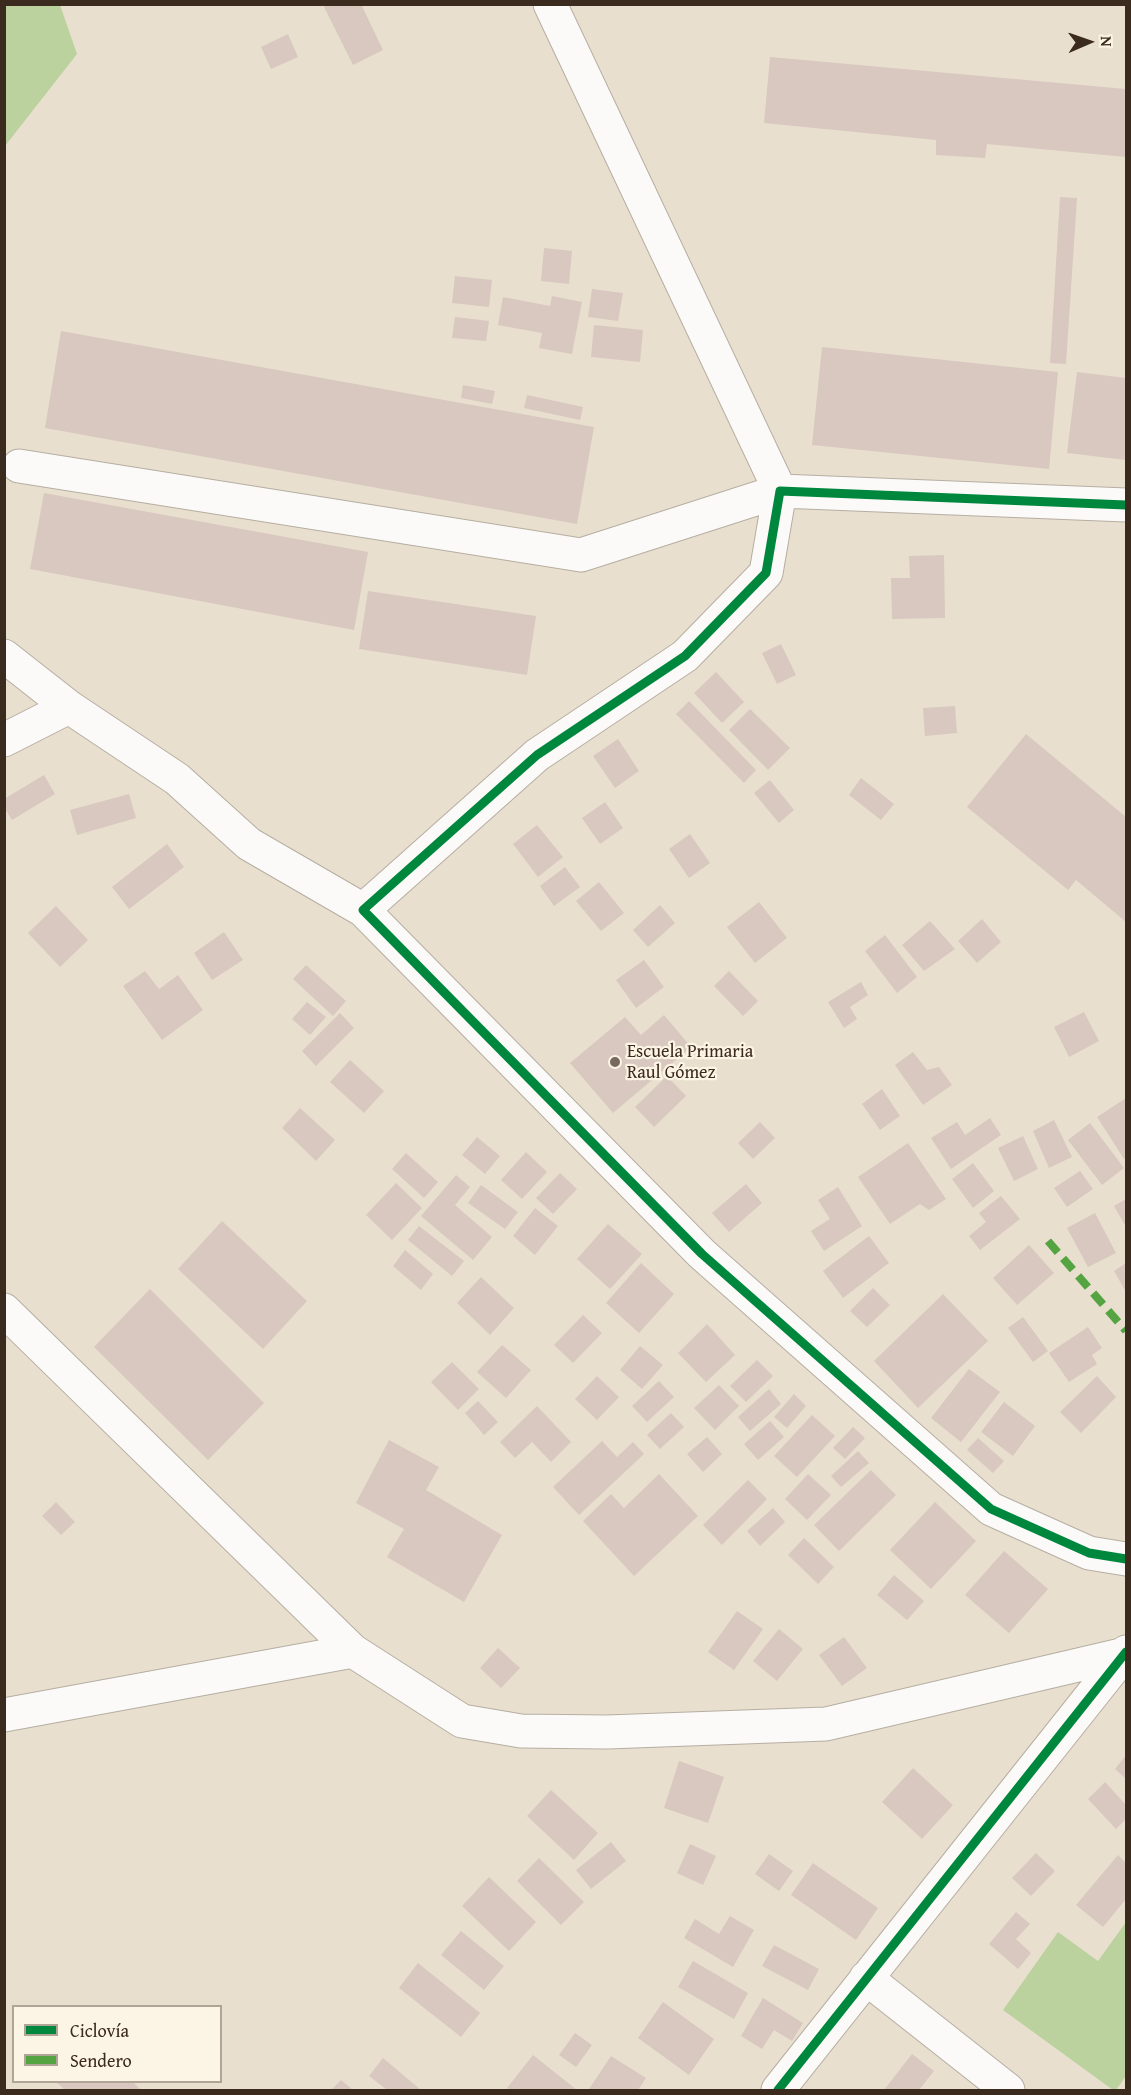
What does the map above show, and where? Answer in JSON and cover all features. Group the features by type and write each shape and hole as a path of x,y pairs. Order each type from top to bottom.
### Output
{"street":[{"path":"363,910 537,755 685,656 766,573 780,491 550,4"},
{"path":"20,466 581,555 780,491 1126,505"},
{"path":"4,656 69,707 177,778 249,844 363,910 702,1254 991,1509 1089,1553 1126,1559"},
{"path":"4,740 69,707"},
{"path":"4,1311 353,1651 462,1721 521,1731 597,1732 826,1724 1126,1653"},
{"path":"4,1715 353,1651"},
{"path":"778,2091 1126,1653"},
{"path":"866,1978 1008,2091"}],"green space":[{"path":"5,4 60,5 77,54 5,146"},
{"path":"1126,1922 1126,2076 1116,2090 1113,2090 1003,2010 1058,1932 1098,1961"}],"building":[{"path":"328,4 361,4 383,50 353,65 324,7"},
{"path":"288,34 298,57 271,69 261,47"},
{"path":"770,57 1126,89 1126,157 987,144 985,158 936,155 936,140 764,123"},
{"path":"1060,197 1077,198 1066,364 1050,363"},
{"path":"544,248 572,251 569,284 541,281"},
{"path":"455,276 492,280 489,307 452,303"},
{"path":"592,289 623,293 618,321 588,317"},
{"path":"552,296 582,302 572,354 539,348 542,333 498,325 503,297 550,306"},
{"path":"455,317 489,321 486,341 452,338"},
{"path":"594,325 643,330 640,362 591,357"},
{"path":"61,331 594,427 577,524 45,428"},
{"path":"822,347 1058,372 1049,469 812,445"},
{"path":"1077,372 1126,378 1126,460 1067,453"},
{"path":"463,385 495,391 492,404 461,398"},
{"path":"527,395 583,407 580,420 524,408"},
{"path":"44,493 368,552 354,630 30,569"},
{"path":"944,555 945,618 892,619 891,578 910,578 909,556"},
{"path":"368,591 536,616 527,675 359,649"},
{"path":"781,644 796,675 777,684 762,653"},
{"path":"716,672 744,702 722,723 694,693"},
{"path":"689,701 756,770 744,783 676,714"},
{"path":"955,706 957,733 925,736 923,708"},
{"path":"750,709 790,748 768,770 729,730"},
{"path":"1026,734 1126,817 1126,922 1076,880 1068,890 967,807"},
{"path":"618,739 639,771 615,788 593,756"},
{"path":"44,775 55,794 12,820 4,807 4,799"},
{"path":"861,778 894,804 881,820 849,795"},
{"path":"770,780 794,810 779,823 754,793"},
{"path":"129,794 136,818 77,835 70,810"},
{"path":"605,802 623,828 600,844 582,818"},
{"path":"537,825 563,857 538,877 513,844"},
{"path":"690,834 710,863 689,878 669,849"},
{"path":"167,844 184,867 129,909 112,887"},
{"path":"565,867 580,887 554,906 540,886"},
{"path":"599,882 624,913 601,931 576,901"},
{"path":"759,902 787,938 755,963 727,927"},
{"path":"660,905 675,923 648,947 633,930"},
{"path":"56,906 88,940 60,967 28,933"},
{"path":"982,919 1001,942 977,963 958,941"},
{"path":"930,921 955,949 924,971 902,945"},
{"path":"224,932 243,960 212,980 194,953"},
{"path":"885,935 917,977 897,993 865,951"},
{"path":"644,960 664,987 636,1008 616,980"},
{"path":"306,965 346,1001 333,1016 293,979"},
{"path":"145,971 159,989 178,975 203,1010 162,1040 123,986"},
{"path":"729,971 758,1001 743,1016 714,986"},
{"path":"861,982 868,995 850,1007 857,1019 844,1028 828,1002"},
{"path":"307,1002 326,1017 310,1035 292,1019"},
{"path":"1084,1012 1099,1041 1069,1057 1054,1027"},
{"path":"340,1013 354,1028 316,1066 302,1051"},
{"path":"664,1015 691,1047 613,1113 570,1063 625,1017 641,1035"},
{"path":"913,1052 927,1070 939,1067 952,1085 923,1105 895,1065"},
{"path":"350,1060 384,1091 364,1113 330,1082"},
{"path":"667,1076 686,1096 654,1127 635,1107"},
{"path":"882,1089 900,1116 880,1130 862,1104"},
{"path":"1126,1098 1126,1158 1124,1159 1097,1117"},
{"path":"300,1108 335,1140 316,1161 282,1128"},
{"path":"990,1118 1001,1135 951,1169 931,1138 957,1122 965,1135"},
{"path":"1054,1120 1072,1157 1049,1168 1033,1131"},
{"path":"760,1122 775,1138 753,1159 738,1143"},
{"path":"1090,1123 1124,1168 1102,1185 1068,1140"},
{"path":"1023,1136 1038,1169 1014,1181 998,1148"},
{"path":"477,1137 500,1156 485,1174 462,1155"},
{"path":"908,1143 946,1199 929,1210 920,1204 890,1224 858,1177"},
{"path":"526,1152 547,1172 522,1199 501,1180"},
{"path":"406,1153 438,1182 424,1198 392,1169"},
{"path":"973,1163 994,1191 973,1208 952,1179"},
{"path":"1080,1171 1093,1189 1067,1207 1054,1188"},
{"path":"560,1173 577,1189 553,1214 536,1198"},
{"path":"456,1175 470,1187 455,1205 492,1237 473,1260 421,1216"},
{"path":"396,1183 422,1208 392,1240 366,1215"},
{"path":"746,1184 762,1203 729,1232 712,1213"},
{"path":"481,1185 518,1212 505,1229 468,1203"},
{"path":"838,1187 862,1226 824,1251 811,1231 830,1219 818,1200"},
{"path":"1001,1196 1020,1219 980,1250 969,1236 986,1222 979,1213"},
{"path":"1126,1199 1126,1227 1114,1206"},
{"path":"535,1208 558,1226 535,1255 513,1236"},
{"path":"1095,1213 1116,1253 1088,1267 1067,1228"},
{"path":"222,1221 307,1301 263,1349 178,1269"},
{"path":"608,1224 642,1254 610,1289 577,1259"},
{"path":"419,1226 464,1261 452,1276 408,1240"},
{"path":"869,1236 889,1263 843,1298 823,1271"},
{"path":"1029,1245 1054,1273 1017,1305 993,1278"},
{"path":"405,1250 433,1274 421,1290 393,1266"},
{"path":"641,1263 674,1294 639,1333 606,1303"},
{"path":"1126,1263 1126,1292 1114,1271"},
{"path":"481,1277 514,1308 490,1335 457,1303"},
{"path":"873,1288 890,1305 867,1327 850,1311"},
{"path":"150,1289 264,1403 208,1460 94,1347"},
{"path":"943,1294 988,1341 918,1408 874,1361"},
{"path":"583,1315 602,1333 573,1363 554,1345"},
{"path":"1023,1317 1048,1351 1033,1362 1008,1328"},
{"path":"707,1324 735,1355 706,1382 678,1353"},
{"path":"1088,1327 1102,1348 1092,1355 1097,1364 1069,1382 1049,1353"},
{"path":"502,1345 531,1370 506,1398 477,1372"},
{"path":"640,1346 663,1365 642,1389 620,1370"},
{"path":"757,1360 773,1376 746,1402 730,1386"},
{"path":"452,1362 479,1389 458,1410 431,1382"},
{"path":"969,1369 1000,1392 961,1442 931,1418"},
{"path":"597,1376 619,1397 597,1420 575,1399"},
{"path":"1097,1376 1116,1397 1081,1433 1060,1412"},
{"path":"659,1381 674,1397 647,1422 632,1406"},
{"path":"719,1385 739,1406 715,1430 694,1408"},
{"path":"769,1389 781,1404 750,1431 738,1417"},
{"path":"794,1394 806,1406 787,1428 774,1417"},
{"path":"478,1401 498,1422 484,1435 465,1413"},
{"path":"1004,1402 1035,1426 1013,1456 981,1432"},
{"path":"537,1406 571,1442 551,1462 532,1442 515,1458 500,1442"},
{"path":"671,1413 684,1427 660,1449 647,1435"},
{"path":"812,1415 835,1436 797,1477 774,1456"},
{"path":"770,1421 784,1437 758,1460 744,1444"},
{"path":"853,1427 865,1438 845,1459 833,1448"},
{"path":"707,1437 722,1454 703,1472 687,1454"},
{"path":"978,1438 1004,1461 993,1473 967,1450"},
{"path":"389,1440 439,1467 426,1490 502,1535 464,1602 387,1557 404,1529 356,1503"},
{"path":"602,1441 617,1457 633,1442 644,1454 579,1515 553,1487"},
{"path":"858,1451 869,1463 841,1487 831,1476"},
{"path":"871,1470 896,1495 839,1551 814,1525"},
{"path":"659,1474 698,1516 634,1576 583,1521 611,1494 624,1508"},
{"path":"808,1474 831,1495 807,1520 785,1499"},
{"path":"748,1480 767,1499 722,1545 703,1525"},
{"path":"56,1502 75,1522 61,1535 42,1516"},
{"path":"935,1502 976,1541 931,1589 890,1550"},
{"path":"773,1508 785,1522 760,1546 747,1531"},
{"path":"804,1538 834,1567 818,1584 788,1555"},
{"path":"1004,1551 1048,1589 1009,1633 965,1595"},
{"path":"894,1575 924,1601 907,1620 877,1595"},
{"path":"737,1611 763,1629 734,1670 708,1652"},
{"path":"779,1629 803,1649 777,1681 753,1661"},
{"path":"844,1637 867,1668 842,1686 819,1655"},
{"path":"498,1648 520,1668 501,1688 480,1668"},
{"path":"1126,1755 1126,1779 1115,1769"},
{"path":"679,1761 724,1777 708,1823 664,1808"},
{"path":"913,1768 953,1805 922,1839 882,1802"},
{"path":"1105,1782 1126,1805 1126,1819 1116,1829 1088,1799"},
{"path":"551,1790 598,1833 574,1860 527,1816"},
{"path":"611,1842 626,1861 591,1889 576,1870"},
{"path":"690,1844 716,1856 703,1885 677,1873"},
{"path":"1036,1853 1055,1871 1031,1896 1012,1878"},
{"path":"769,1854 793,1871 779,1891 755,1874"},
{"path":"1118,1855 1126,1863 1126,1899 1103,1927 1076,1905"},
{"path":"539,1858 584,1902 561,1925 517,1881"},
{"path":"813,1863 878,1908 856,1940 791,1895"},
{"path":"489,1877 536,1922 509,1951 462,1906"},
{"path":"1016,1912 1030,1924 1016,1939 1031,1953 1018,1969 989,1944"},
{"path":"730,1916 754,1930 733,1967 684,1938 695,1919 719,1934"},
{"path":"461,1931 504,1966 484,1990 441,1955"},
{"path":"774,1945 819,1969 808,1990 762,1966"},
{"path":"693,1961 748,1993 734,2019 678,1987"},
{"path":"418,1963 480,2013 461,2037 399,1988"},
{"path":"763,1998 803,2023 792,2041 774,2030 762,2049 741,2036"},
{"path":"663,2002 714,2039 689,2075 638,2038"},
{"path":"575,2033 592,2045 576,2067 559,2055"},
{"path":"912,2054 934,2071 919,2090 884,2090"},
{"path":"533,2055 577,2090 509,2090 507,2088"},
{"path":"611,2056 646,2078 638,2090 589,2089"},
{"path":"383,2058 421,2090 387,2090 369,2076"},
{"path":"341,2080 353,2090 331,2090"},
{"path":"57,2083 134,2083 141,2090 65,2090"}],"marked path":[{"path":"1048,1241 1126,1331"}],"cycle path":[{"path":"1126,505 780,491 766,573 685,656 537,755 363,910 702,1254 991,1509 1089,1553 1126,1559"},
{"path":"778,2090 1126,1652"}],"place":[{"name":"Escuela Primaria Raul Gómez","path":"615,1062"}]}
